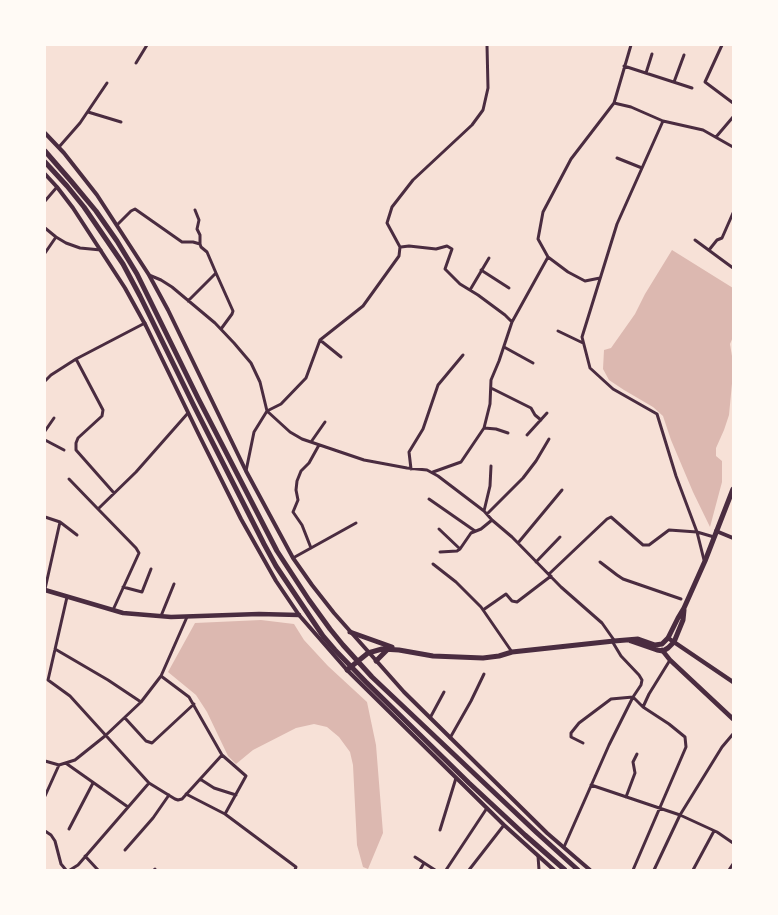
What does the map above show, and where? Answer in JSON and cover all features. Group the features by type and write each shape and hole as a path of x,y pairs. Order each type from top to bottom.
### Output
{"highway":[{"path":"45,152 96,212 117,241 137,274 202,406 277,551 309,600 342,645 372,677 535,832 578,870"},
{"path":"45,162 84,207 123,264 264,544 308,615 335,650 366,682 523,836 565,870"},
{"path":"347,670 368,652 382,649 434,656 482,658 512,652 638,639 661,648 662,644 671,640 683,620 684,608 733,489"},
{"path":"350,632 399,650"},
{"path":"376,661 388,649"},
{"path":"535,832 540,826"}],"main road":[{"path":"45,590 123,613 187,617 259,614 299,615"},
{"path":"671,640 733,682"},
{"path":"661,648 670,660 733,718"}],"street":[{"path":"136,63 147,45"},
{"path":"246,471 254,432 266,411 281,404 306,378 320,340 363,306 399,256 400,247 387,223 392,206 413,180 472,125 483,110 488,88 487,45"},
{"path":"601,278 585,281 568,272 548,257 538,239 542,212 571,159 614,103 631,45"},
{"path":"722,45 705,82 733,103"},
{"path":"646,73 652,54"},
{"path":"674,82 684,55"},
{"path":"624,66 692,88"},
{"path":"58,147 80,123 107,83"},
{"path":"614,103 631,106 662,121 703,130 733,147"},
{"path":"88,112 121,122"},
{"path":"716,138 733,117"},
{"path":"662,121 617,224 582,337 590,368 613,388 657,414 676,476 697,532 704,561"},
{"path":"45,133 97,195 149,275 168,310 246,471 293,558 334,614 430,718 540,826 590,870"},
{"path":"617,158 642,168"},
{"path":"45,174 74,208 126,288 246,527 276,581 299,615 347,670 504,825 523,836 538,856 554,870"},
{"path":"45,201 57,187"},
{"path":"117,225 135,209 182,242 200,244"},
{"path":"195,210 199,220 197,229 200,235 201,247 207,252 233,311 221,329"},
{"path":"709,250 717,240 722,238 733,213"},
{"path":"45,228 56,238 66,243 80,248 102,250"},
{"path":"45,253 56,238"},
{"path":"695,240 733,268"},
{"path":"400,247 436,248 446,246 452,249 445,269 460,284 512,322"},
{"path":"433,473 461,462 484,428 490,404 491,380 512,322 548,257"},
{"path":"470,290 489,258"},
{"path":"481,270 509,288"},
{"path":"188,301 216,273"},
{"path":"149,275 172,287 221,329 251,363 260,382 266,411 290,432 302,439 364,460 411,469 427,470 438,476 486,512 492,520 602,623 621,656 642,680 609,745 564,847"},
{"path":"45,381 76,359 145,323"},
{"path":"558,331 584,343"},
{"path":"320,340 341,357"},
{"path":"504,347 533,364"},
{"path":"411,469 410,452 424,429 438,385 464,356"},
{"path":"76,359 104,410 102,416 78,438 76,450 114,493"},
{"path":"491,388 531,408 541,420"},
{"path":"98,509 136,472 188,413"},
{"path":"527,435 548,413"},
{"path":"45,431 54,418"},
{"path":"311,442 325,422"},
{"path":"484,428 508,433"},
{"path":"486,512 523,478 549,439"},
{"path":"45,440 64,450"},
{"path":"311,548 302,525 293,512 298,500 297,481 301,471 309,463 319,445"},
{"path":"486,512 491,466"},
{"path":"69,479 138,550 139,553 113,610"},
{"path":"518,543 562,490"},
{"path":"429,499 475,531"},
{"path":"45,517 60,522 77,535"},
{"path":"483,610 506,594 512,601 517,602 550,575 600,525 611,517 642,545 648,545 669,530 697,532 714,537"},
{"path":"440,552 457,551 471,534 492,520"},
{"path":"45,590 60,522"},
{"path":"293,558 356,524"},
{"path":"439,529 460,549"},
{"path":"716,531 733,538"},
{"path":"536,562 560,537"},
{"path":"600,562 623,579 681,599"},
{"path":"433,564 456,582 483,610 512,652"},
{"path":"124,587 142,592 151,569"},
{"path":"161,616 174,584"},
{"path":"68,596 48,680 70,696 149,783 178,800 182,799 222,755"},
{"path":"45,762 59,765 75,760 105,736 141,702 162,676 187,617"},
{"path":"55,649 141,702"},
{"path":"643,707 670,660"},
{"path":"450,738 484,674"},
{"path":"162,676 189,697 222,755 246,776 225,814"},
{"path":"430,718 444,692"},
{"path":"633,697 643,707 685,737 686,747 633,870"},
{"path":"583,742 570,736 579,722 611,699 633,697"},
{"path":"125,718 146,741 152,743 194,704"},
{"path":"654,870 680,815 713,761 733,734"},
{"path":"626,797 635,774 634,762 637,754"},
{"path":"66,764 128,807"},
{"path":"45,796 59,765"},
{"path":"440,830 456,778"},
{"path":"200,779 214,788 236,795"},
{"path":"69,829 93,783"},
{"path":"70,870 78,865 149,783"},
{"path":"591,785 680,815 714,831 733,843"},
{"path":"186,794 225,814 296,867 295,870"},
{"path":"125,850 153,818 169,795"},
{"path":"446,870 487,808"},
{"path":"469,870 504,825"},
{"path":"45,831 55,841 61,864 66,870"},
{"path":"693,870 714,831"},
{"path":"85,856 98,870"},
{"path":"538,856 539,870"},
{"path":"415,857 435,870"},
{"path":"420,870 424,863"},
{"path":"730,870 733,864"}],"shaded area":[{"path":"672,250 733,288 733,337 730,344 733,373 729,415 716,448 716,456 722,461 722,482 710,527 693,492 663,416 653,407 609,380 603,369 604,350 611,348 635,314"},
{"path":"261,620 294,624 304,640 328,666 367,702 376,745 383,833 368,869 363,867 357,845 353,765 350,752 339,737 327,727 314,724 296,728 253,750 236,764 228,756 207,712 196,695 168,672 195,623"}]}
